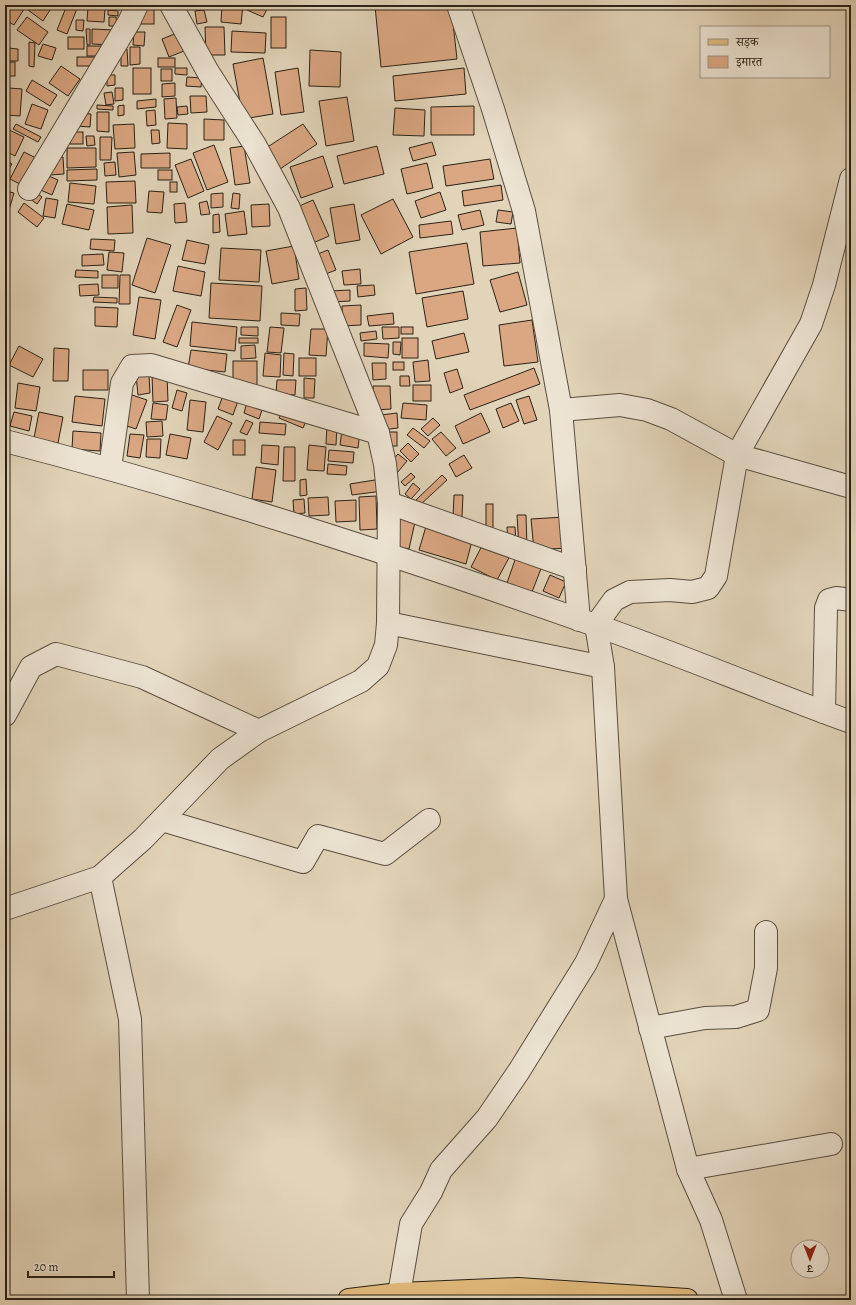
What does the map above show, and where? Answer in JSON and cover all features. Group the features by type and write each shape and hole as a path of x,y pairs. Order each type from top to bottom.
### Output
{"main road":[{"path":"349,1300 399,1294 518,1289 687,1300"}],"street":[{"path":"29,189 129,22 137,5"},
{"path":"5,910 100,877 162,820 220,759 259,731 361,681 378,666 386,645 388,623 389,503 385,464 378,433 289,208 255,145 208,72 171,5"},
{"path":"458,5 493,109 524,211 561,410 575,569 587,622 603,667 616,899 688,1169 711,1220 736,1300"},
{"path":"587,622 614,600 630,592 670,590 692,592 708,588 716,576 737,455 810,324 824,285 851,179"},
{"path":"110,468 122,383 132,366 151,365 378,433"},
{"path":"561,410 620,405 647,410 671,419 737,455 851,487"},
{"path":"5,441 110,468 388,555 587,622 851,722"},
{"path":"389,503 575,569"},
{"path":"824,712 826,608 829,600 836,598 851,600"},
{"path":"388,623 603,667"},
{"path":"5,715 31,667 56,654 142,677 259,731"},
{"path":"162,820 303,862 318,836 385,854 429,820"},
{"path":"100,877 130,1019 138,1300"},
{"path":"399,1294 411,1224 431,1192 442,1170 488,1118 519,1072 586,963 616,899"},
{"path":"650,1028 705,1018 736,1017 758,1010 766,968 766,932"},
{"path":"688,1169 830,1144"}],"building":[{"path":"12,5 26,6 14,25 5,20 5,17"},
{"path":"32,5 43,5 50,10 43,21 28,10"},
{"path":"67,5 78,6 67,34 57,30"},
{"path":"100,5 121,5 120,10"},
{"path":"141,5 154,5 154,24 141,24"},
{"path":"222,5 243,5 241,24 221,22"},
{"path":"250,5 269,5 263,17 247,10"},
{"path":"451,5 457,59 381,67 375,6"},
{"path":"88,7 105,9 104,22 87,21"},
{"path":"108,10 118,11 118,16 108,15"},
{"path":"204,10 207,22 197,24 195,11"},
{"path":"27,17 48,32 39,45 17,30"},
{"path":"109,17 116,17 117,26 109,26"},
{"path":"271,17 286,17 286,48 271,48"},
{"path":"76,20 84,20 83,31 76,30"},
{"path":"205,27 224,27 225,55 206,55"},
{"path":"86,29 90,29 90,45 87,45"},
{"path":"92,29 114,30 114,45 92,44"},
{"path":"232,31 266,33 265,53 231,52"},
{"path":"134,32 145,32 144,46 133,45"},
{"path":"177,33 184,51 169,57 162,39"},
{"path":"68,37 84,37 84,49 68,49"},
{"path":"29,42 35,43 34,67 29,66"},
{"path":"43,44 56,48 52,60 38,56"},
{"path":"87,46 107,46 107,56 87,56"},
{"path":"130,47 140,47 140,64 130,65"},
{"path":"8,48 18,49 18,61 7,61"},
{"path":"121,49 127,49 128,66 121,66"},
{"path":"310,50 341,52 340,87 309,86"},
{"path":"77,57 101,57 101,66 77,66"},
{"path":"158,58 175,58 175,67 158,67"},
{"path":"263,58 273,114 243,119 233,64"},
{"path":"5,62 15,62 15,76 5,76"},
{"path":"61,66 80,79 68,96 49,83"},
{"path":"133,68 151,68 151,94 133,94"},
{"path":"175,68 187,68 187,75 175,74"},
{"path":"298,68 304,112 281,115 275,72"},
{"path":"464,68 466,94 395,101 393,76"},
{"path":"161,69 172,69 172,81 161,81"},
{"path":"107,75 115,75 115,85 107,86"},
{"path":"187,77 202,78 201,87 186,86"},
{"path":"32,80 57,95 50,106 26,91"},
{"path":"175,83 175,96 162,97 162,84"},
{"path":"9,88 22,89 20,116 6,115"},
{"path":"115,88 123,88 123,100 115,101"},
{"path":"112,92 114,104 106,105 104,93"},
{"path":"190,96 206,96 207,112 191,113"},
{"path":"347,97 354,141 326,146 319,101"},
{"path":"176,98 177,118 165,119 164,99"},
{"path":"156,99 156,107 137,109 137,101"},
{"path":"32,104 48,110 41,129 25,124"},
{"path":"97,105 113,106 113,110 97,109"},
{"path":"124,105 124,115 118,116 118,106"},
{"path":"187,106 188,114 178,115 177,107"},
{"path":"474,106 474,135 431,135 431,107"},
{"path":"395,108 425,110 424,136 393,135"},
{"path":"155,110 156,125 147,126 146,111"},
{"path":"97,112 109,112 109,132 97,131"},
{"path":"77,113 91,114 90,127 76,126"},
{"path":"204,119 224,120 224,140 204,140"},
{"path":"168,123 187,124 187,149 167,148"},
{"path":"16,124 41,137 38,142 13,129"},
{"path":"134,124 135,148 115,149 113,125"},
{"path":"303,124 317,144 280,169 266,148"},
{"path":"5,128 24,137 15,156 5,151"},
{"path":"151,130 159,130 160,143 152,144"},
{"path":"70,132 83,132 83,144 70,144"},
{"path":"86,136 94,136 95,145 87,146"},
{"path":"100,137 112,137 111,160 100,160"},
{"path":"432,142 436,155 413,161 409,148"},
{"path":"214,145 228,182 207,190 193,153"},
{"path":"244,146 250,183 235,185 230,148"},
{"path":"377,146 384,174 344,184 337,156"},
{"path":"67,148 96,148 96,167 67,168"},
{"path":"24,152 38,159 24,186 10,179"},
{"path":"134,152 136,175 119,177 117,153"},
{"path":"170,153 170,168 141,168 141,154"},
{"path":"323,156 333,187 301,198 290,167"},
{"path":"63,157 64,174 50,175 50,158"},
{"path":"191,159 204,191 188,198 175,165"},
{"path":"490,159 494,179 446,186 443,166"},
{"path":"5,160 12,164 5,175"},
{"path":"115,162 116,175 105,176 104,163"},
{"path":"427,163 433,188 407,194 401,169"},
{"path":"97,169 97,180 67,181 67,170"},
{"path":"158,170 172,170 172,180 158,180"},
{"path":"42,173 58,180 52,195 36,188"},
{"path":"135,181 136,203 107,203 106,182"},
{"path":"170,182 177,182 177,192 170,192"},
{"path":"70,183 96,186 94,204 68,202"},
{"path":"501,185 503,200 464,206 462,191"},
{"path":"5,191 14,193 5,224"},
{"path":"34,191 42,197 37,204 29,198"},
{"path":"149,191 164,192 162,213 147,212"},
{"path":"440,192 446,210 421,218 415,201"},
{"path":"223,193 223,207 211,208 211,194"},
{"path":"233,193 240,194 239,209 231,208"},
{"path":"46,198 58,200 55,218 43,216"},
{"path":"393,199 413,237 381,254 361,215"},
{"path":"313,200 329,236 313,243 297,207"},
{"path":"207,201 210,214 201,215 199,203"},
{"path":"24,203 44,218 37,227 18,212"},
{"path":"185,203 187,222 175,223 174,204"},
{"path":"67,204 94,210 89,230 62,224"},
{"path":"269,204 270,226 252,227 251,205"},
{"path":"354,204 360,240 336,244 330,208"},
{"path":"132,205 133,233 108,234 107,207"},
{"path":"480,210 484,225 462,230 458,215"},
{"path":"498,210 513,212 511,224 496,222"},
{"path":"244,211 247,234 228,236 225,214"},
{"path":"219,214 220,232 213,233 213,215"},
{"path":"451,221 453,234 420,238 419,225"},
{"path":"517,228 520,263 483,266 480,232"},
{"path":"147,238 171,245 155,293 132,285"},
{"path":"91,239 115,240 114,251 90,249"},
{"path":"187,240 209,245 205,264 182,260"},
{"path":"467,243 474,284 416,294 409,252"},
{"path":"294,246 299,279 272,284 266,251"},
{"path":"221,248 261,250 259,282 219,280"},
{"path":"328,250 336,270 323,275 315,255"},
{"path":"109,252 124,253 122,272 107,270"},
{"path":"103,254 104,265 82,266 82,255"},
{"path":"178,266 205,272 201,296 173,291"},
{"path":"360,269 361,284 344,285 342,271"},
{"path":"76,270 98,271 98,278 75,277"},
{"path":"518,272 527,305 500,312 490,280"},
{"path":"102,275 118,275 118,288 102,288"},
{"path":"120,275 130,275 130,304 119,304"},
{"path":"211,283 262,286 260,321 209,318"},
{"path":"98,284 99,295 80,296 79,285"},
{"path":"374,285 375,295 358,297 357,286"},
{"path":"306,288 307,310 295,311 295,289"},
{"path":"350,290 350,301 330,302 330,291"},
{"path":"463,291 468,319 427,327 422,298"},
{"path":"94,297 117,298 117,303 93,302"},
{"path":"139,297 161,300 155,339 133,335"},
{"path":"177,305 191,310 177,347 163,342"},
{"path":"361,305 361,325 343,326 342,306"},
{"path":"95,307 118,308 117,327 95,326"},
{"path":"281,313 300,314 299,326 281,325"},
{"path":"393,313 394,324 369,326 367,316"},
{"path":"532,320 538,362 504,366 499,325"},
{"path":"192,322 237,327 235,351 190,346"},
{"path":"241,327 258,327 258,336 241,335"},
{"path":"270,327 284,328 281,353 267,352"},
{"path":"382,327 399,327 399,338 383,339"},
{"path":"401,327 413,327 413,334 401,334"},
{"path":"311,329 328,329 326,356 309,355"},
{"path":"376,331 377,339 361,341 360,333"},
{"path":"464,333 469,352 436,359 432,341"},
{"path":"239,338 258,338 258,343 239,343"},
{"path":"402,338 418,338 418,358 402,358"},
{"path":"393,342 401,342 400,355 393,354"},
{"path":"364,343 389,344 388,358 364,356"},
{"path":"255,345 256,358 241,359 241,346"},
{"path":"19,346 43,359 33,377 9,365"},
{"path":"54,348 69,349 68,381 53,381"},
{"path":"191,350 227,354 225,372 188,368"},
{"path":"265,353 281,355 280,377 263,376"},
{"path":"284,353 294,354 293,376 283,375"},
{"path":"299,358 316,358 316,376 299,376"},
{"path":"428,360 430,381 415,382 413,362"},
{"path":"233,361 257,361 257,386 233,386"},
{"path":"393,362 404,362 404,370 393,370"},
{"path":"372,363 386,363 386,379 373,380"},
{"path":"534,368 540,384 470,410 464,395"},
{"path":"457,369 463,388 450,393 444,373"},
{"path":"83,370 108,370 108,390 83,390"},
{"path":"136,375 149,375 150,393 138,395"},
{"path":"152,375 167,375 168,401 153,402"},
{"path":"400,376 409,376 410,386 400,386"},
{"path":"304,378 315,379 314,398 304,398"},
{"path":"277,380 296,380 295,395 276,394"},
{"path":"18,383 40,387 36,411 15,408"},
{"path":"413,385 431,385 431,401 413,401"},
{"path":"373,386 390,386 391,409 374,410"},
{"path":"177,390 187,393 182,411 172,408"},
{"path":"224,393 239,398 233,415 218,409"},
{"path":"132,395 147,400 136,429 121,424"},
{"path":"75,396 105,399 102,426 72,422"},
{"path":"529,396 537,420 524,424 516,400"},
{"path":"248,399 264,404 259,419 244,413"},
{"path":"190,400 206,402 203,432 187,430"},
{"path":"153,403 168,405 166,420 151,419"},
{"path":"403,403 427,405 426,420 401,418"},
{"path":"511,403 519,421 503,428 496,409"},
{"path":"284,408 307,419 303,428 279,418"},
{"path":"14,412 32,416 29,431 10,426"},
{"path":"39,412 63,417 58,443 34,438"},
{"path":"397,413 398,428 382,430 381,415"},
{"path":"481,413 490,432 463,444 455,426"},
{"path":"217,416 232,423 218,450 204,442"},
{"path":"433,418 440,425 428,436 421,429"},
{"path":"246,420 253,423 247,435 240,432"},
{"path":"162,421 163,436 147,437 146,422"},
{"path":"260,422 286,424 285,435 259,433"},
{"path":"327,424 337,425 336,445 326,444"},
{"path":"413,428 430,441 424,448 407,435"},
{"path":"342,430 360,432 358,448 340,445"},
{"path":"73,431 101,433 100,451 72,449"},
{"path":"383,432 397,432 397,446 383,446"},
{"path":"441,432 456,448 446,456 432,439"},
{"path":"130,434 144,435 140,458 127,456"},
{"path":"170,434 191,438 187,459 166,455"},
{"path":"147,439 161,439 160,458 146,457"},
{"path":"233,440 245,440 245,455 233,455"},
{"path":"408,443 419,454 411,462 400,451"},
{"path":"262,445 279,446 278,465 261,463"},
{"path":"309,445 326,447 324,471 307,470"},
{"path":"284,447 295,447 295,481 283,481"},
{"path":"329,450 354,452 353,463 328,461"},
{"path":"398,454 407,461 397,473 388,465"},
{"path":"464,455 472,468 456,477 449,464"},
{"path":"328,464 347,466 346,475 327,474"},
{"path":"256,467 276,470 272,502 252,499"},
{"path":"411,473 415,477 405,486 401,482"},
{"path":"442,475 447,480 420,505 416,500"},
{"path":"306,479 307,495 300,496 300,480"},
{"path":"381,479 383,491 352,495 350,484"},
{"path":"413,483 420,489 411,499 405,494"},
{"path":"454,495 463,495 462,517 453,517"},
{"path":"376,496 377,529 360,530 359,497"},
{"path":"328,497 329,515 309,516 308,498"},
{"path":"304,499 305,513 294,514 293,500"},
{"path":"356,500 356,521 336,522 335,501"},
{"path":"486,504 493,504 493,536 486,536"},
{"path":"517,515 526,515 527,548 519,548"},
{"path":"565,517 567,548 534,550 531,519"},
{"path":"399,518 415,522 409,549 392,546"},
{"path":"427,523 473,537 466,564 419,550"},
{"path":"507,527 515,527 516,543 508,544"},
{"path":"485,540 511,554 497,580 471,567"},
{"path":"516,557 542,566 532,592 507,583"},
{"path":"550,575 566,582 559,598 543,591"}]}
